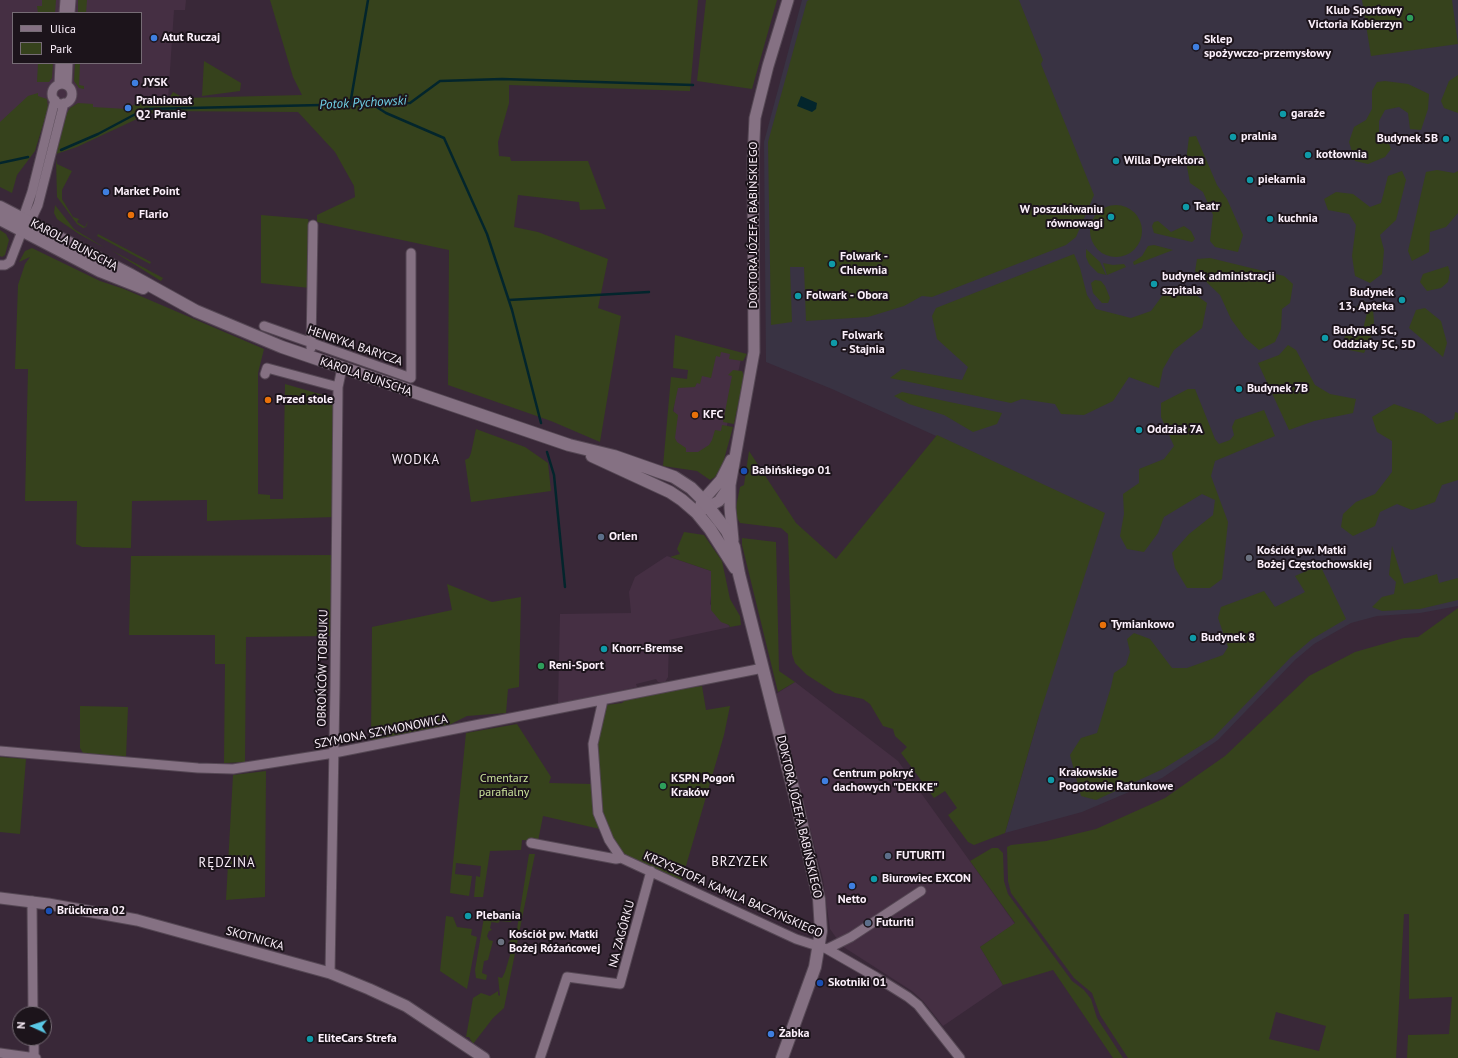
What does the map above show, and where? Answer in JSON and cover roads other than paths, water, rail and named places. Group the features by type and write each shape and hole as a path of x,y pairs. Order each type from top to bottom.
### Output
{"main road":[{"name":"KAROLA BUNSCHA","path":"0,207 100,271 167,297 196,311 308,357 569,446 670,492 697,513"},
{"name":"KAROLA BUNSCHA","path":"0,219 25,224"},
{"name":"KAROLA BUNSCHA","path":"569,446 614,456 674,477 691,488 706,503 726,531 734,547"},
{"name":"DOKTORA JÓZEFA BABIŃSKIEGO","path":"697,513 725,550 739,574"},
{"name":"DOKTORA JÓZEFA BABIŃSKIEGO","path":"734,547 739,574 817,884 820,913 823,948 814,967 782,1058"}],"street":[{"path":"64,12 65,0"},
{"path":"70,12 71,0"},
{"name":"DOKTORA JÓZEFA BABIŃSKIEGO","path":"734,547 730,508 730,485 735,452 749,389 754,352 753,161 755,118 764,81 788,0"},
{"path":"60,64 63,85"},
{"path":"0,265 5,265 10,262 25,224 55,100 53,92 63,85 68,64"},
{"path":"55,100 64,103 69,101 72,95 71,89 63,85"},
{"path":"25,224 38,205 64,103"},
{"path":"308,357 311,343 313,225"},
{"name":"HENRYKA BARYCZA","path":"264,326 411,378 412,253"},
{"path":"265,374 267,368 338,388"},
{"name":"OBROŃCÓW TOBRUKU","path":"330,973 338,388 342,368"},
{"name":"DOKTORA JÓZEFA BABIŃSKIEGO","path":"697,513 706,503 721,480 735,452"},
{"name":"DOKTORA JÓZEFA BABIŃSKIEGO","path":"706,503 723,496 730,485"},
{"name":"SZYMONA SZYMONOWICA","path":"0,751 221,770 273,764 334,753 763,668"},
{"name":"KRZYSZTOFA KAMILA BACZYŃSKIEGO","path":"603,700 593,744 598,812 609,840 622,858 796,939 823,948 908,997 918,1006 960,1058"},
{"path":"531,843 616,859 622,858"},
{"name":"NA ZAGÓRKU","path":"540,1058 567,977 620,984 651,872"},
{"path":"823,948 851,937 921,891"},
{"name":"SKOTNICKA","path":"0,898 32,901 137,920 330,973 369,988 406,1006 484,1058"},
{"path":"32,901 33,1006"},
{"path":"0,1053 35,1058 34,1046"}],"waterway":[{"path":"350,105 368,0"},
{"name":"Potok Pychowski","path":"61,150 98,134 145,109 410,103 440,81 502,79 693,85"},
{"path":"372,104 386,113 444,138 487,234 512,310 541,423"},
{"name":"Potok Pychowski","path":"0,163 28,157"},
{"path":"509,300 649,292"},
{"path":"547,452 554,475 565,587"}],"place":[{"name":"Klub Sportowy Victoria Kobierzyn","path":"1410,18"},
{"name":"Atut Ruczaj","path":"154,38"},
{"name":"Sklep spożywczo-przemysłowy","path":"1196,47"},
{"name":"JYSK","path":"135,83"},
{"name":"Pralniomat Q2 Pranie","path":"128,108"},
{"name":"garaże","path":"1283,114"},
{"name":"pralnia","path":"1233,137"},
{"name":"Budynek 5B","path":"1446,139"},
{"name":"kotłownia","path":"1308,155"},
{"name":"Willa Dyrektora","path":"1116,161"},
{"name":"piekarnia","path":"1250,180"},
{"name":"Market Point","path":"106,192"},
{"name":"Teatr","path":"1186,207"},
{"name":"Flario","path":"131,215"},
{"name":"W poszukiwaniu równowagi","path":"1111,217"},
{"name":"kuchnia","path":"1270,219"},
{"name":"Folwark - Chlewnia","path":"832,264"},
{"name":"budynek administracji szpitala","path":"1154,284"},
{"name":"Folwark - Obora","path":"798,296"},
{"name":"Budynek 13, Apteka","path":"1402,300"},
{"name":"Budynek 5C, Oddziały 5C, 5D","path":"1325,338"},
{"name":"Folwark - Stajnia","path":"834,343"},
{"name":"Budynek 7B","path":"1239,389"},
{"name":"Przed stole","path":"268,400"},
{"name":"KFC","path":"695,415"},
{"name":"Oddział 7A","path":"1139,430"},
{"name":"Babińskiego 01","path":"744,471"},
{"name":"Orlen","path":"601,537"},
{"name":"Kościół pw. Matki Bożej Częstochowskiej","path":"1249,558"},
{"name":"Tymiankowo","path":"1103,625"},
{"name":"Budynek 8","path":"1193,638"},
{"name":"Knorr-Bremse","path":"604,649"},
{"name":"Reni-Sport","path":"541,666"},
{"name":"Krakowskie Pogotowie Ratunkowe","path":"1051,780"},
{"name":"Centrum pokryć dachowych \"DEKKE\"","path":"825,781"},
{"name":"KSPN Pogoń Kraków","path":"663,786"},
{"name":"FUTURITI","path":"888,856"},
{"name":"Biurowiec EXCON","path":"874,879"},
{"name":"Netto","path":"852,886"},
{"name":"Brücknera 02","path":"49,911"},
{"name":"Plebania","path":"468,916"},
{"name":"Futuriti","path":"868,923"},
{"name":"Kościół pw. Matki Bożej Różańcowej","path":"501,942"},
{"name":"Skotniki 01","path":"820,983"},
{"name":"Żabka","path":"771,1034"},
{"name":"EliteCars Strefa","path":"310,1039"}],"district":[{"name":"WODKA","path":"416,460"},
{"name":"BRZYZEK","path":"740,862"},
{"name":"RĘDZINA","path":"227,863"}],"park label":[{"name":"Cmentarz parafialny","path":"504,786"}]}
